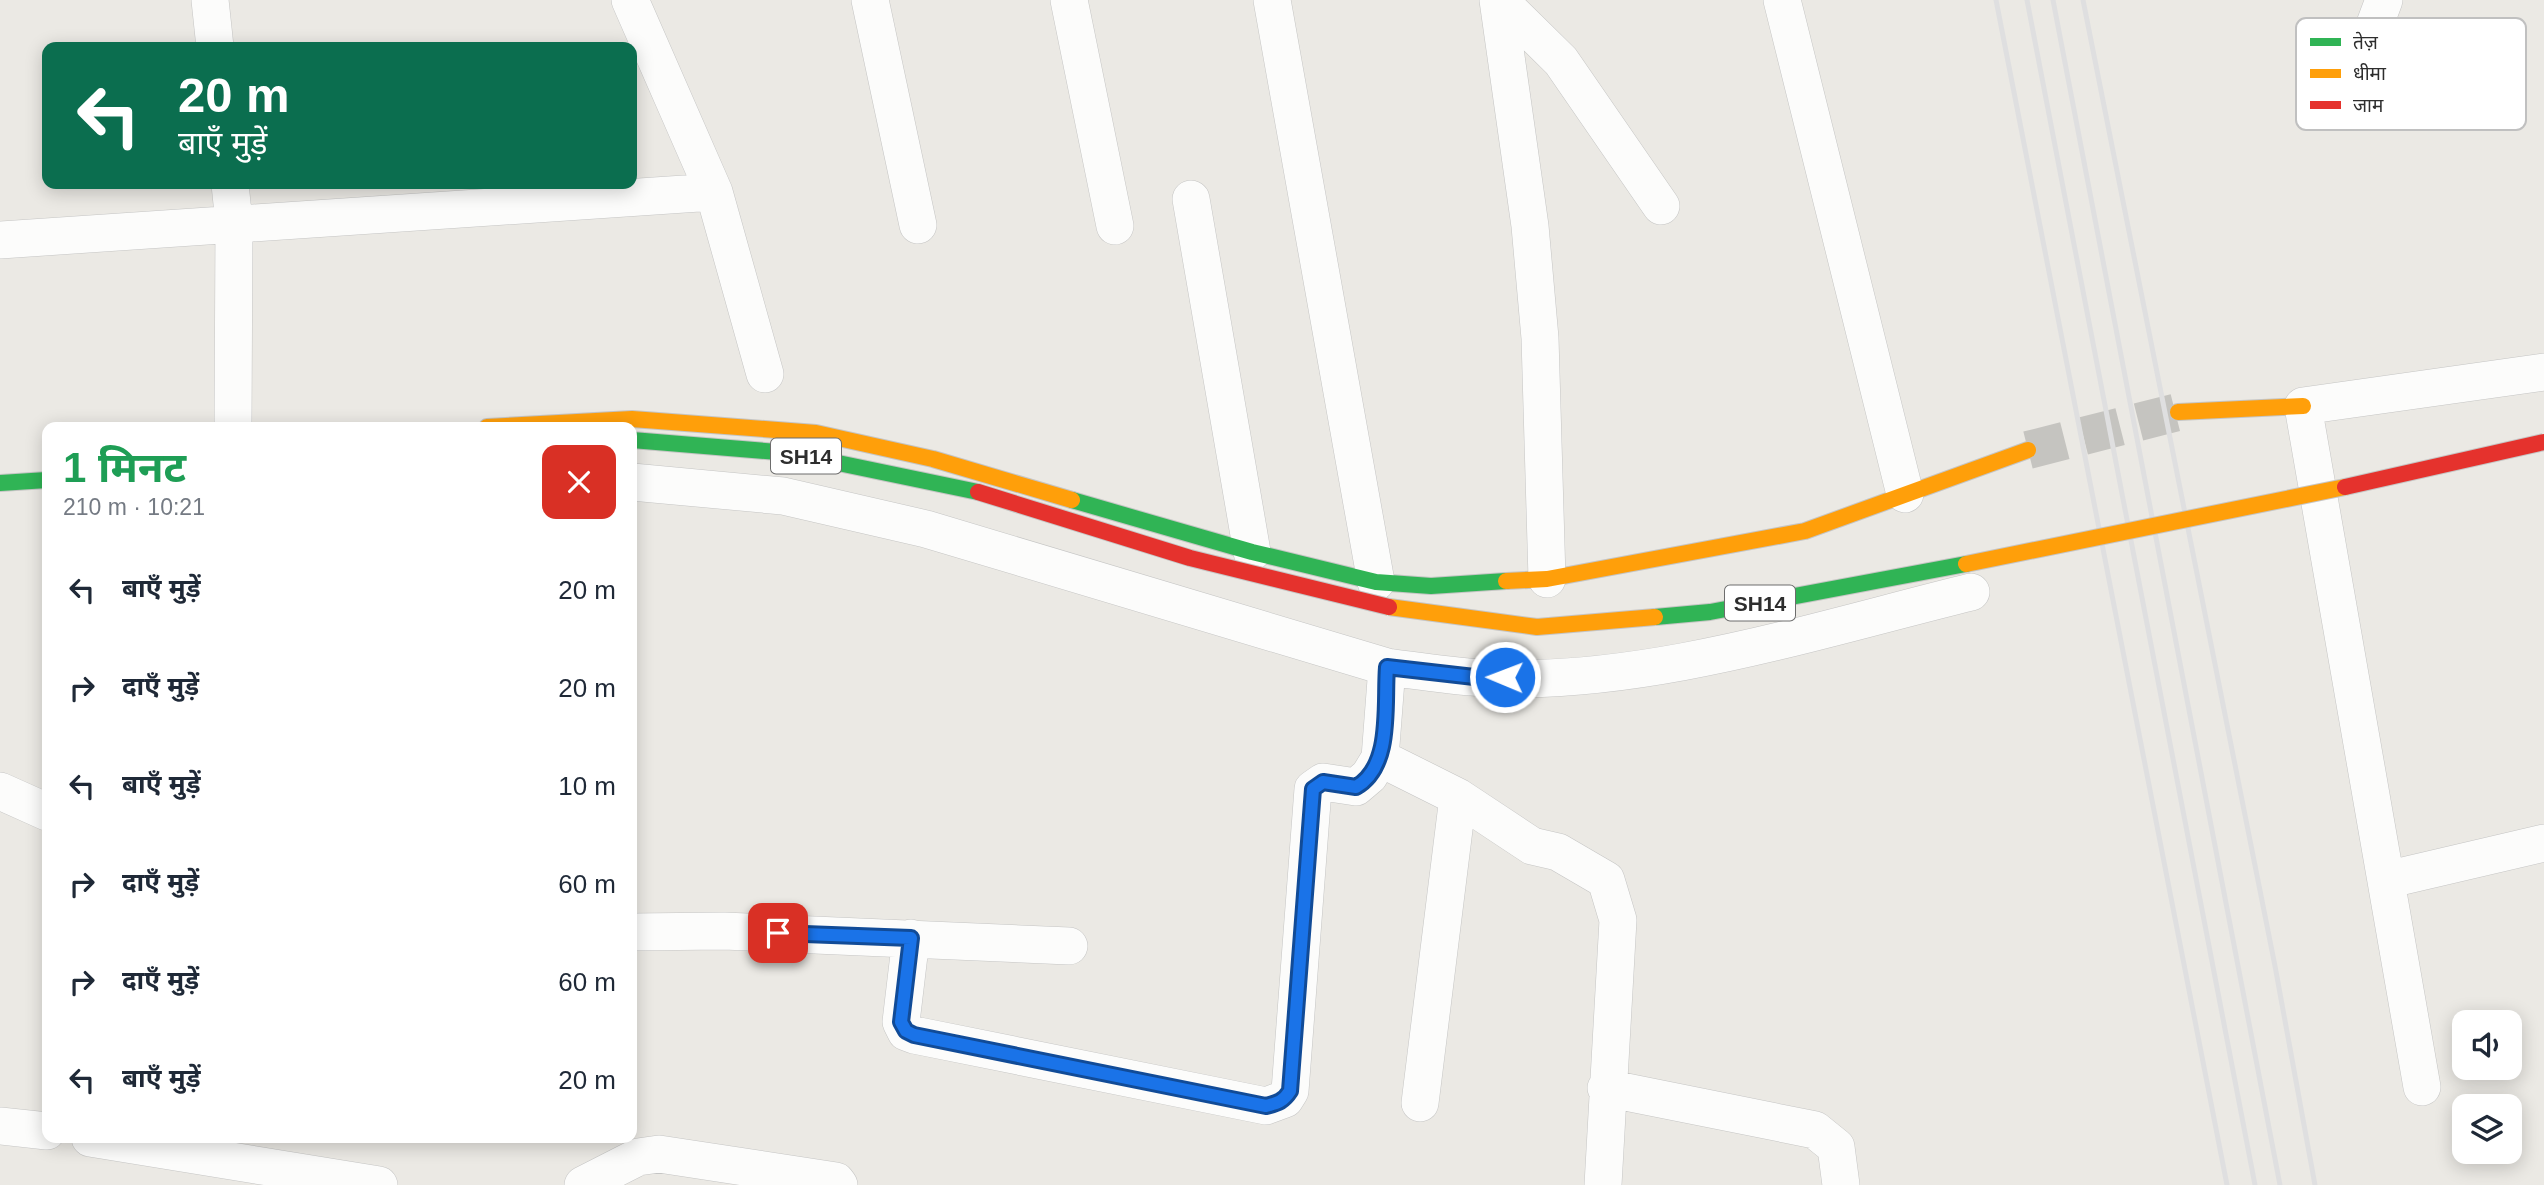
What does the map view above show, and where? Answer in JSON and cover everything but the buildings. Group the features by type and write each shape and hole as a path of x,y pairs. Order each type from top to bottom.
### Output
{"main road":[{"path":"2178,412 2303,406"},
{"path":"578,422 632,419 816,433 933,459 1252,552 1376,582 1431,586 1547,579 1805,531 2028,450"},
{"name":"SH14","path":"637,440 790,453 978,492 1190,558 1374,603 1537,627 1710,612 2068,545 2421,471 2544,442"},
{"path":"0,483 42,480"}],"street":[{"path":"210,0 214,42"},
{"path":"630,0 714,192 765,374"},
{"path":"870,0 918,225"},
{"path":"1069,0 1115,226"},
{"path":"1272,0 1376,582"},
{"path":"1499,0 1561,61 1661,206"},
{"path":"1499,0 1530,226 1547,579"},
{"path":"1782,0 1905,494"},
{"path":"2377,18 2384,0"},
{"path":"231,189 234,223 233,422"},
{"path":"0,240 714,192"},
{"path":"1191,199 1252,552"},
{"path":"2422,1087 2303,406 2544,372"},
{"path":"637,482 783,496 926,529 1387,667 1483,678 1569,675 1685,662 1970,592"},
{"path":"911,938 901,1022 906,1031 914,1035 1266,1106 1285,1100 1290,1091 1313,789 1323,782 1356,787 1369,776 1380,758 1387,667"},
{"path":"1380,758 1458,797 1532,846 1558,852 1606,880 1618,920 1606,1088 1603,1185"},
{"path":"0,791 42,810"},
{"path":"1420,1102 1458,797"},
{"path":"2386,880 2544,843"},
{"path":"637,932 911,938 1069,946"},
{"path":"1606,1088 1815,1130 1836,1146 1841,1185"},
{"path":"0,1126 42,1130"},
{"path":"121,1143 379,1185"},
{"path":"583,1185 638,1157 659,1154 684,1155 836,1181 839,1185"}],"tunnel":[{"path":"2028,450 2178,412"}],"railway":[{"path":"1996,0 2227,1185"},
{"path":"2027,0 2255,1185"},
{"path":"2053,0 2280,1185"},
{"path":"2083,0 2275,966 2315,1185"}],"traffic: fast":[{"path":"637,440 790,453 978,492"},
{"path":"0,483 42,480"},
{"path":"1072,500 1252,552 1376,582 1431,586 1506,581"},
{"path":"1655,617 1710,612 1966,564"}],"traffic: slow":[{"path":"2178,412 2303,406"},
{"path":"578,422 632,419 816,433 933,459 1072,500"},
{"path":"1506,581 1547,579 1805,531 2028,450"},
{"path":"1966,564 2345,487"},
{"path":"1389,607 1537,627 1655,617"}],"traffic: jam":[{"path":"2345,487 2544,442"},
{"path":"978,492 1190,558 1389,607"}],"route":[{"path":"778,933 911,938 901,1022 906,1031 914,1035 1266,1106 1278,1103 1285,1100 1290,1091 1313,789 1323,782 1356,787 1369,776 1380,758 1387,667 1483,678 1505,677"}]}
